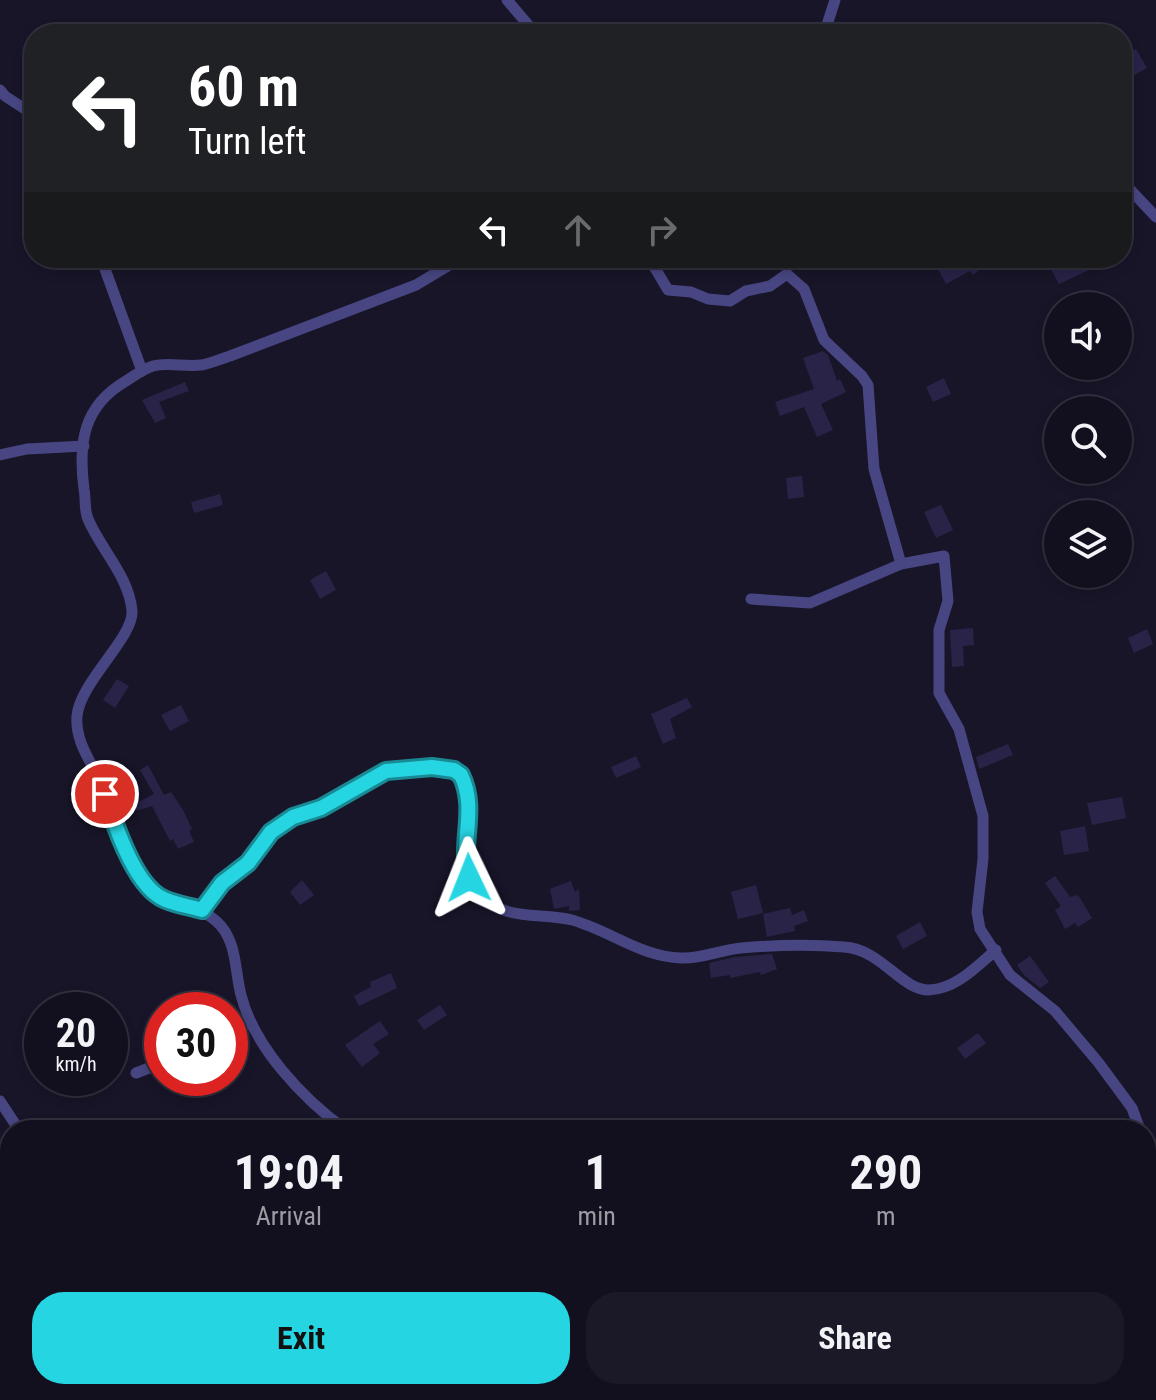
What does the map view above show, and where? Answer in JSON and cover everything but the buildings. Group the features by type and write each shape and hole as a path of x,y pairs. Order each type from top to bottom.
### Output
{"street":[{"path":"507,0 527,24"},
{"path":"827,24 835,0"},
{"path":"0,90 24,108"},
{"path":"1132,192 1156,217"},
{"path":"105,268 142,371"},
{"path":"332,1120 321,1112 262,1044 241,995 231,943 222,927 202,910 161,898 149,887 117,833 101,785 82,747 77,713 104,660 130,628 132,613 128,593 87,517 81,466 84,428 100,400 153,366 203,365 230,356 416,285 444,268"},
{"path":"655,268 668,290 691,292 708,299 730,301 746,291 770,286 787,274 804,289 824,340 868,385 874,469 901,564"},
{"path":"0,455 27,449 84,446"},
{"path":"751,599 810,603 901,564 944,556 948,601 939,630 939,693 959,729 981,803 983,859 977,912 980,929 1010,975 1055,1011 1098,1062 1132,1108 1136,1120"},
{"path":"202,910 222,883 248,863 271,832 293,817 321,808 386,771 432,767 454,770 461,775 467,787 470,795 467,872 476,892 501,910 526,917 571,920 655,955 680,958 701,957 741,948 848,947 874,956 916,989 930,990 959,981 996,950"},
{"path":"136,1073 144,1070"},
{"path":"0,1101 5,1119"}],"route":[{"path":"105,794 117,833 149,887 161,898 202,910 222,883 248,863 271,832 293,817 321,808 386,771 432,767 454,770 461,775 470,795 466,857 469,878"}]}
